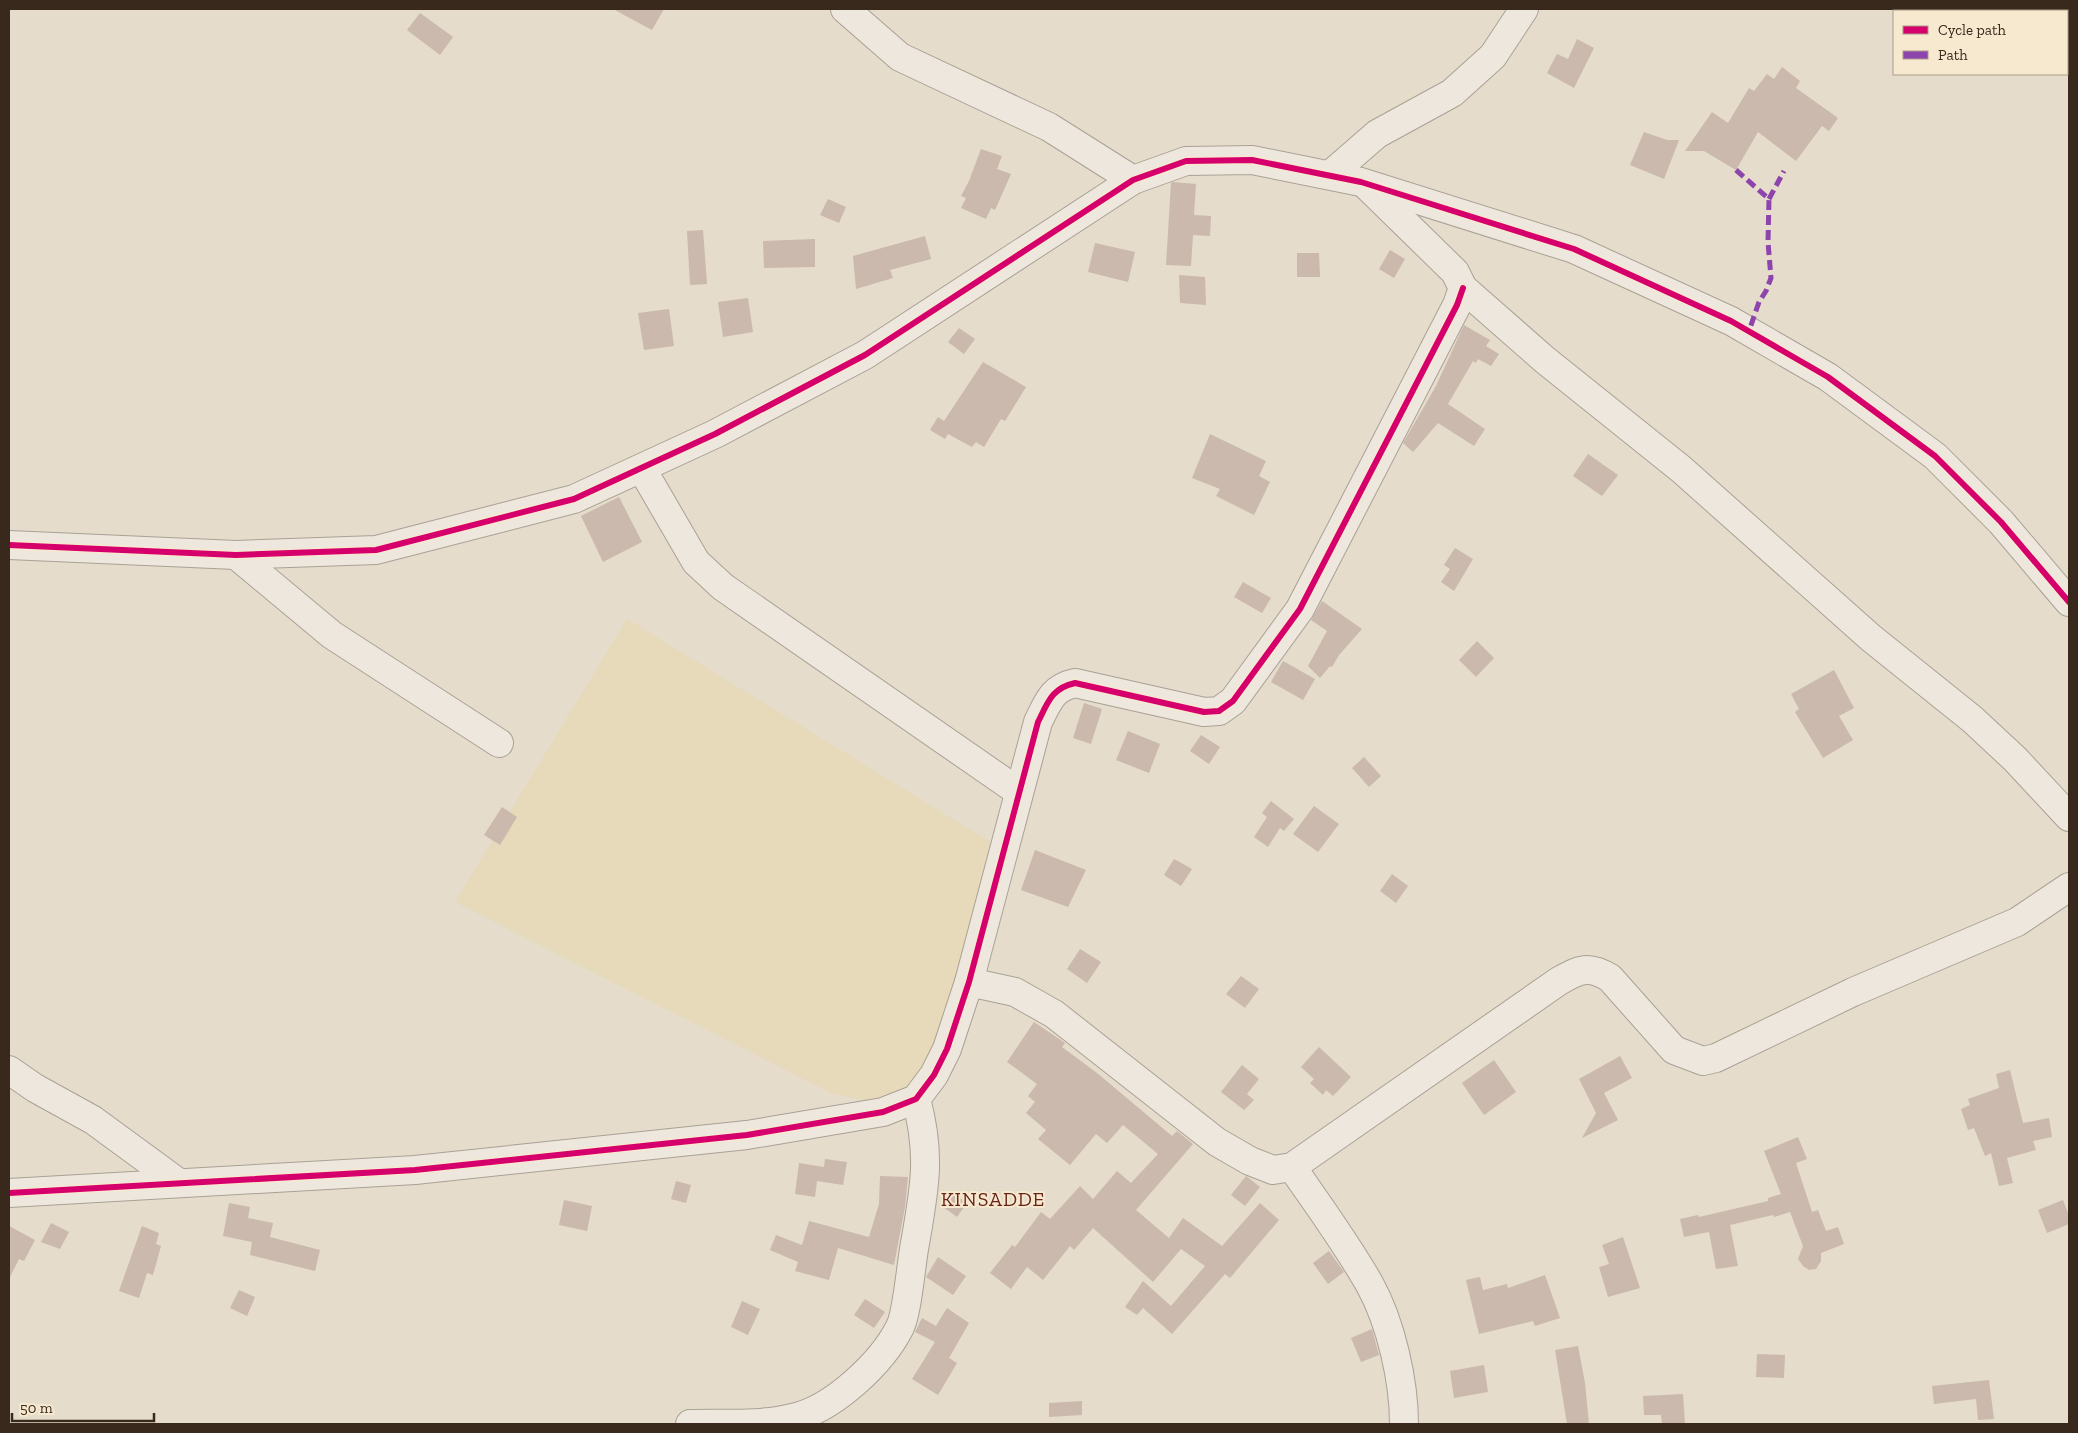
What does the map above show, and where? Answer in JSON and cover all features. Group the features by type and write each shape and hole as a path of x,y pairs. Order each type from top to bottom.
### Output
{"street":[{"path":"845,9 900,57 1049,127 1133,180"},
{"path":"1330,174 1377,134 1452,94 1493,56 1524,9"},
{"path":"9,545 236,555 376,550 574,499 715,434 865,355 1133,180 1186,161 1252,160 1330,174 1361,182 1574,249 1731,321 1828,377 1935,456 2002,522 2069,602"},
{"path":"1361,182 1437,253 1455,272 1463,288 1545,360 1681,469 1871,638 1972,719 2015,759 2069,818"},
{"path":"9,1193 415,1170 747,1136 883,1112 916,1099 934,1075 948,1049 970,982 1038,722 1049,700 1061,686 1076,684 1204,712 1219,711 1233,701 1300,609 1457,305 1463,288"},
{"path":"642,469 696,562 723,587 1020,792"},
{"path":"236,555 332,635 499,743"},
{"path":"970,982 1015,992 1054,1014 1217,1142 1250,1161 1273,1170 1292,1167 1559,981 1581,969 1598,971 1610,978 1674,1050 1704,1061 1716,1058 1853,992 2017,922 2069,887"},
{"path":"9,1070 35,1088 93,1120 179,1183"},
{"path":"690,1424 779,1421 795,1418 814,1410 846,1390 878,1359 900,1326 927,1179 925,1130 916,1099"},
{"path":"1292,1167 1370,1286 1392,1339 1404,1408 1404,1424"}],"shaded area":[{"path":"627,619 992,843 942,1037 913,1089 873,1102 833,1094 455,902"}],"building":[{"path":"613,9 664,9 652,30"},
{"path":"420,13 453,37 440,55 407,30"},
{"path":"1577,39 1594,48 1574,88 1547,73 1557,54 1568,59"},
{"path":"1782,67 1800,81 1796,88 1838,118 1829,131 1822,126 1796,161 1758,132 1736,170 1704,151 1685,151 1712,112 1728,123 1749,88 1754,91 1767,74 1774,79"},
{"path":"1644,132 1667,140 1679,140 1664,179 1630,165"},
{"path":"981,149 1002,156 997,169 1011,174 995,210 991,208 986,219 961,208 966,198 961,196"},
{"path":"1171,183 1196,184 1194,215 1211,216 1210,236 1193,235 1191,266 1166,265"},
{"path":"828,199 846,207 839,223 820,215"},
{"path":"703,230 707,284 690,285 687,231"},
{"path":"925,236 931,259 890,270 893,278 856,289 853,256"},
{"path":"815,239 815,267 764,268 763,241"},
{"path":"1095,243 1135,252 1128,282 1088,272"},
{"path":"1390,250 1405,259 1394,278 1379,269"},
{"path":"1297,253 1319,253 1320,277 1297,277"},
{"path":"1179,275 1205,277 1206,305 1180,303"},
{"path":"748,298 753,332 723,337 718,302"},
{"path":"669,309 674,346 644,350 638,313"},
{"path":"1464,325 1490,340 1486,346 1499,354 1491,366 1478,359 1476,363 1473,361 1448,404 1485,429 1474,446 1438,423 1413,452 1403,443 1436,386"},
{"path":"959,328 975,339 964,354 948,342"},
{"path":"983,362 1026,387 1005,421 1001,419 984,447 976,442 972,447 948,434 945,439 930,430 938,417 944,421"},
{"path":"1210,434 1266,461 1259,476 1270,482 1254,515 1216,496 1220,489 1192,478"},
{"path":"1588,454 1618,475 1602,496 1573,476"},
{"path":"619,497 642,542 603,562 581,516"},
{"path":"1455,548 1473,559 1454,591 1441,582 1450,569 1444,565"},
{"path":"1243,582 1271,598 1262,613 1234,597"},
{"path":"1322,601 1362,629 1339,655 1332,667 1330,666 1320,678 1308,666 1327,631 1311,620"},
{"path":"1477,641 1494,658 1476,677 1459,660"},
{"path":"1283,661 1315,679 1303,700 1271,682"},
{"path":"1834,670 1854,708 1839,716 1853,740 1823,758 1795,712 1799,709 1791,694"},
{"path":"1084,703 1102,709 1091,744 1073,738"},
{"path":"1128,731 1160,744 1149,773 1116,760"},
{"path":"1201,735 1220,747 1209,764 1190,751"},
{"path":"1364,757 1381,776 1369,787 1352,768"},
{"path":"1271,801 1294,819 1284,831 1280,828 1268,847 1254,837 1267,817 1262,813"},
{"path":"1314,806 1339,824 1318,852 1293,834"},
{"path":"502,807 517,817 500,845 484,835"},
{"path":"1035,850 1086,870 1068,907 1021,890"},
{"path":"1174,859 1192,869 1181,886 1164,875"},
{"path":"1392,874 1408,886 1396,903 1380,891"},
{"path":"1080,949 1101,962 1087,983 1067,969"},
{"path":"1241,976 1259,989 1245,1008 1226,994"},
{"path":"1034,1022 1065,1043 1062,1047 1097,1073 1172,1136 1177,1131 1193,1144 1136,1210 1169,1238 1183,1218 1222,1246 1260,1203 1279,1220 1230,1278 1225,1274 1172,1334 1143,1308 1137,1315 1125,1307 1143,1281 1171,1306 1205,1266 1181,1249 1153,1282 1093,1228 1074,1250 1070,1246 1043,1280 1027,1267 1011,1289 990,1273 1012,1245 1015,1247 1041,1212 1050,1219 1080,1186 1093,1199 1117,1171 1131,1183 1158,1154 1123,1125 1107,1143 1096,1134 1070,1165 1038,1139 1046,1130 1026,1113 1035,1102 1028,1096 1037,1084 1007,1062"},
{"path":"1319,1047 1351,1077 1333,1096 1326,1090 1323,1095 1310,1083 1314,1079 1301,1067"},
{"path":"1620,1056 1632,1078 1604,1093 1618,1120 1582,1138 1596,1113 1579,1079"},
{"path":"1494,1060 1516,1092 1484,1115 1462,1083"},
{"path":"1242,1065 1259,1079 1247,1094 1254,1100 1244,1110 1221,1092"},
{"path":"2010,1070 2023,1123 2049,1118 2052,1137 2033,1141 2036,1150 2007,1158 2013,1183 1999,1186 1991,1153 1985,1156 1974,1128 1968,1130 1961,1109 1970,1105 1968,1099 1999,1088 1996,1074"},
{"path":"1798,1137 1807,1159 1796,1163 1812,1212 1818,1210 1826,1231 1838,1227 1844,1244 1821,1253 1821,1261 1816,1269 1809,1270 1798,1259 1803,1246 1790,1212 1774,1217 1773,1215 1730,1225 1738,1266 1716,1269 1709,1232 1684,1237 1680,1219 1698,1215 1699,1217 1768,1201 1768,1198 1781,1194 1764,1151"},
{"path":"825,1159 847,1162 843,1185 817,1181 815,1197 795,1194 799,1163 824,1167"},
{"path":"880,1176 908,1177 905,1207 894,1265 838,1248 829,1280 795,1271 798,1262 770,1250 776,1235 802,1245 809,1221 869,1237 879,1204"},
{"path":"1246,1176 1260,1187 1245,1206 1231,1195"},
{"path":"676,1181 691,1185 686,1203 671,1199"},
{"path":"952,1192 967,1203 957,1217 942,1206"},
{"path":"564,1200 592,1206 587,1231 559,1225"},
{"path":"2063,1200 2069,1216 2069,1224 2047,1233 2038,1210"},
{"path":"229,1203 250,1207 248,1218 273,1223 270,1237 320,1250 315,1271 250,1255 252,1242 223,1236"},
{"path":"51,1223 69,1232 60,1249 41,1242"},
{"path":"9,1226 35,1240 24,1261 19,1259 9,1279"},
{"path":"142,1226 159,1233 156,1244 161,1246 153,1275 147,1273 139,1298 119,1291"},
{"path":"1623,1237 1640,1288 1608,1297 1599,1267 1609,1264 1602,1245"},
{"path":"1329,1251 1344,1272 1328,1284 1313,1263"},
{"path":"938,1257 966,1276 953,1295 926,1277"},
{"path":"1545,1275 1560,1318 1535,1326 1533,1321 1479,1334 1466,1280 1480,1277 1483,1290 1507,1284 1508,1288"},
{"path":"239,1290 255,1297 247,1316 230,1308"},
{"path":"865,1299 885,1312 874,1328 854,1315"},
{"path":"742,1301 760,1309 748,1335 731,1327"},
{"path":"947,1308 969,1323 949,1358 957,1363 938,1395 912,1379 935,1342 915,1332 922,1318 936,1326"},
{"path":"1372,1329 1379,1355 1361,1362 1351,1338"},
{"path":"1578,1346 1585,1383 1589,1424 1567,1424 1555,1350"},
{"path":"1757,1354 1785,1355 1784,1378 1756,1377"},
{"path":"1484,1365 1488,1392 1454,1398 1450,1371"},
{"path":"1989,1380 1994,1419 1978,1420 1976,1399 1934,1404 1932,1386"},
{"path":"1683,1394 1685,1424 1662,1424 1661,1415 1644,1415 1643,1396"},
{"path":"1082,1401 1082,1415 1049,1417 1049,1403"}],"marked path":[{"path":"1736,170 1769,199 1768,242 1771,278 1759,302 1749,331"},
{"path":"1769,199 1784,171"}],"cycle path":[{"path":"9,545 236,555 376,550 574,499 715,434 865,355 1133,180 1186,161 1252,160 1361,182 1574,249 1731,321 1828,377 1935,456 2001,522 2069,602"},
{"path":"9,1193 415,1170 747,1135 883,1112 916,1099 934,1075 947,1049 969,982 1038,722 1048,702 1061,688 1075,683 1204,712 1219,711 1233,701 1300,609 1457,305 1463,288"}],"district":[{"name":"KINSADDE","path":"993,1199"}]}
